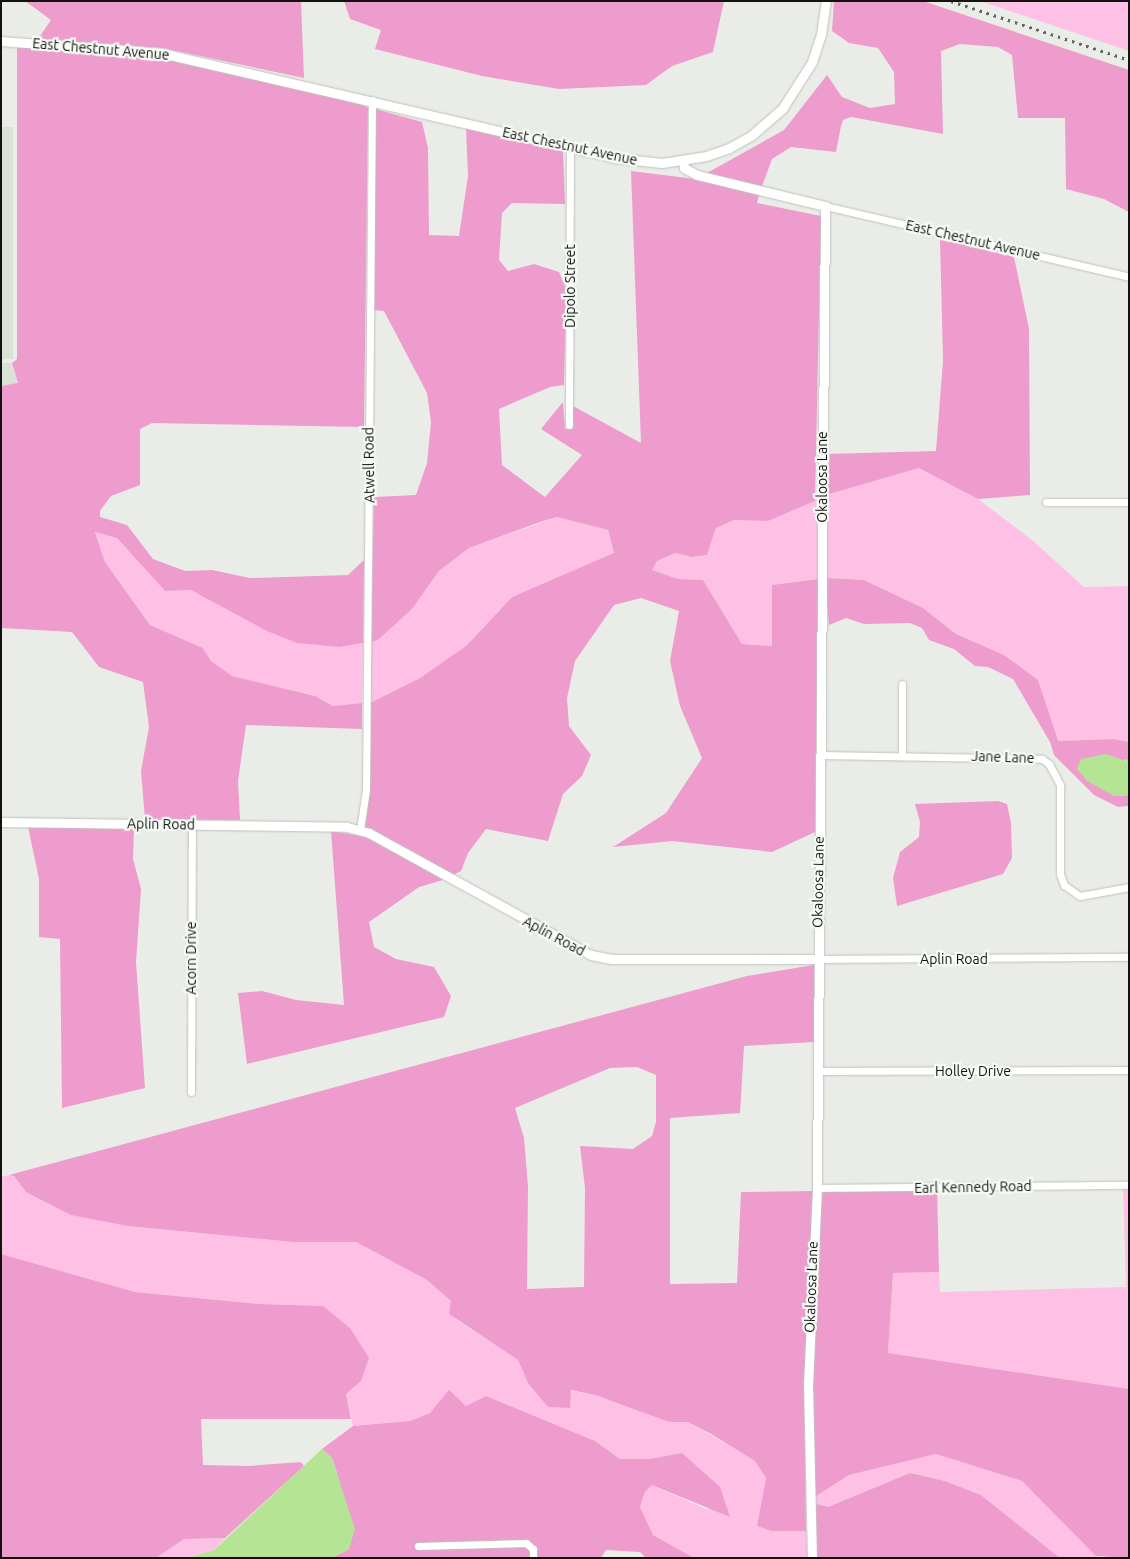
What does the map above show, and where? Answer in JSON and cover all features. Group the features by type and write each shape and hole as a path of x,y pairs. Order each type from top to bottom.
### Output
{"street":[{"path":"682,161 711,154 741,142 782,109 812,62 822,35 826,1"},
{"name":"East Chestnut Avenue","path":"1,41 161,53 636,161 682,161 684,168 698,175 1129,277"},
{"name":"Atwell Road","path":"360,830 366,790 372,100"},
{"name":"Dipolo Street","path":"568,425 570,147"},
{"name":"Okaloosa Lane","path":"812,1558 808,1383 817,1188 825,206"},
{"path":"1046,502 1129,502"},
{"path":"902,684 902,755"},
{"name":"Jane Lane","path":"820,755 1042,759 1049,764 1060,785 1060,874 1064,885 1080,896 1129,887"},
{"name":"Aplin Road","path":"1,822 192,824 360,830 591,955 612,959 1129,957"},
{"name":"Acorn Drive","path":"191,1092 192,824"},
{"name":"Holley Drive","path":"818,1071 1129,1070"},
{"name":"Earl Kennedy Road","path":"817,1188 1129,1185"},
{"path":"418,1546 526,1543 533,1549 533,1558"}],"shaded area":[{"path":"25,1 301,1 304,78 162,48 38,39 51,20"},
{"path":"344,1 724,1 713,52 672,66 646,85 559,89 482,76 375,49 381,30 350,19"},
{"path":"834,1 923,1 1129,70 1129,212 1104,199 1066,189 1065,118 1018,118 1012,55 998,47 960,44 941,51 943,134 851,117 843,120 836,152 791,147 772,159 762,186 707,173 784,130 827,75 842,97 870,108 895,104 894,72 878,48 849,43 832,31"},
{"path":"980,1 1129,1 1129,51"},
{"path":"17,46 161,57 330,95 368,107 364,427 152,423 140,429 140,485 111,496 100,511 100,517 127,525 153,559 185,571 212,570 250,578 348,575 364,560 363,643 340,647 297,643 267,631 191,590 165,591 117,538 95,532 105,562 150,625 203,648 211,661 232,676 315,696 333,706 362,703 362,729 246,725 238,781 240,820 145,819 141,771 149,727 143,682 99,667 72,632 1,628 1,386 18,383 12,363 17,359"},
{"path":"375,109 422,122 428,148 429,235 459,236 468,176 466,127 563,150 565,204 512,203 502,213 499,260 508,271 534,264 559,272 566,289 564,385 550,387 499,409 502,465 545,497 582,455 541,429 563,402 565,429 572,429 573,406 641,443 631,171 695,179 759,195 757,203 821,216 815,501 768,521 734,520 716,528 707,555 692,557 675,553 657,561 652,570 678,579 703,580 742,644 772,646 772,585 818,579 815,832 772,852 672,841 613,847 666,813 702,758 680,706 670,661 679,611 641,598 614,605 575,661 567,698 569,726 591,755 582,776 563,794 548,841 486,829 468,853 461,871 453,875 364,827 369,790 370,703 420,678 466,646 512,597 614,553 608,530 557,517 469,548 439,571 412,609 378,640 371,642 374,497 416,495 427,463 431,422 427,393 384,311 372,310"},
{"path":"1,127 13,127 13,359 1,359"},
{"path":"940,239 1014,257 1029,329 1030,495 978,499 919,468 826,495 826,454 936,451 943,360"},
{"path":"1,363 12,363 18,384 1,386"},
{"path":"919,468 978,499 1032,540 1084,587 1129,586 1129,742 1114,739 1057,741 1038,680 1004,655 956,634 923,608 864,580 825,578 826,495"},
{"path":"816,497 818,497 818,579 772,585 772,646 742,644 703,580 678,579 652,570 657,561 675,553 692,557 707,555 716,528 734,520 768,521 815,501"},
{"path":"557,517 608,530 614,554 512,597 466,646 420,678 370,703 371,642 378,640 412,609 439,571 469,548"},
{"path":"95,531 117,538 165,591 191,590 226,606 340,647 363,643 362,703 333,706 315,696 232,676 211,661 203,648 150,625 105,562"},
{"path":"825,578 864,580 923,608 956,634 1004,655 1038,680 1058,741 1114,739 1129,742 1129,762 1124,759 1124,796 1129,794 1129,806 1118,807 1094,795 1054,755 1050,742 1013,679 988,667 975,666 954,649 929,640 922,628 910,623 864,624 846,618 829,625"},
{"path":"1106,754 1129,762 1129,794 1114,796 1087,781 1077,769 1081,759"},
{"path":"998,801 1007,804 1011,823 1012,858 1003,874 897,906 893,878 900,852 919,837 920,822 915,804"},
{"path":"28,827 134,828 133,859 141,889 136,962 145,1088 62,1108 60,939 39,937 39,879"},
{"path":"331,831 367,837 443,880 419,887 369,922 374,947 396,959 434,967 451,996 444,1017 247,1064 238,993 262,991 296,1000 344,1005"},
{"path":"814,965 814,1042 744,1046 740,1113 670,1118 670,1284 737,1283 741,1192 813,1191 804,1383 806,1531 771,1531 757,1526 766,1478 755,1461 688,1422 669,1422 595,1395 571,1390 570,1408 548,1407 528,1383 518,1360 449,1314 451,1301 427,1280 356,1242 293,1242 128,1226 71,1215 26,1192 14,1176 9,1175 747,976","holes":["637,1067 656,1075 656,1122 652,1136 633,1149 580,1146 585,1188 584,1287 527,1289 528,1186 524,1138 515,1108 610,1068"]},
{"path":"14,1176 26,1192 128,1226 293,1242 356,1242 427,1280 451,1301 455,1319 518,1360 528,1383 595,1395 669,1422 688,1422 756,1461 766,1478 757,1526 771,1531 806,1531 808,1558 694,1558 653,1535 640,1507 645,1492 652,1485 708,1510 682,1453 649,1459 620,1459 595,1441 486,1396 467,1406 446,1396 430,1413 410,1421 353,1426 346,1394 361,1381 323,1306 258,1304 135,1292 1,1254 1,1177"},
{"path":"1123,1185 1129,1185 1129,1389 888,1353 893,1273 939,1272 940,1292 1126,1287"},
{"path":"937,1188 939,1272 893,1273 888,1353 1129,1389 1129,1558 1096,1556 1022,1481 936,1454 849,1475 813,1498 812,1383 820,1190"},
{"path":"1,1254 135,1292 258,1304 323,1306 350,1328 369,1358 361,1381 346,1394 351,1419 201,1419 203,1465 249,1466 301,1462 304,1466 225,1538 184,1539 156,1558 1,1558"},
{"path":"449,1390 466,1406 486,1396 595,1441 620,1459 649,1459 682,1453 720,1487 730,1517 652,1485 645,1492 640,1507 653,1535 694,1558 646,1558 640,1552 606,1550 601,1558 331,1558 349,1549 337,1473 332,1458 322,1449 353,1426 410,1421 430,1413"},
{"path":"322,1449 332,1458 355,1529 349,1549 331,1558 187,1558 214,1550"},
{"path":"936,1454 1022,1481 1099,1558 1060,1558 981,1495 945,1481 910,1473 828,1507 813,1503 813,1498 849,1475"},
{"path":"910,1473 945,1481 981,1495 1060,1558 816,1558 813,1503 828,1507"},
{"path":"225,1538 214,1550 187,1558 156,1558 184,1539"}],"railway":[{"path":"951,1 1129,60"}]}
